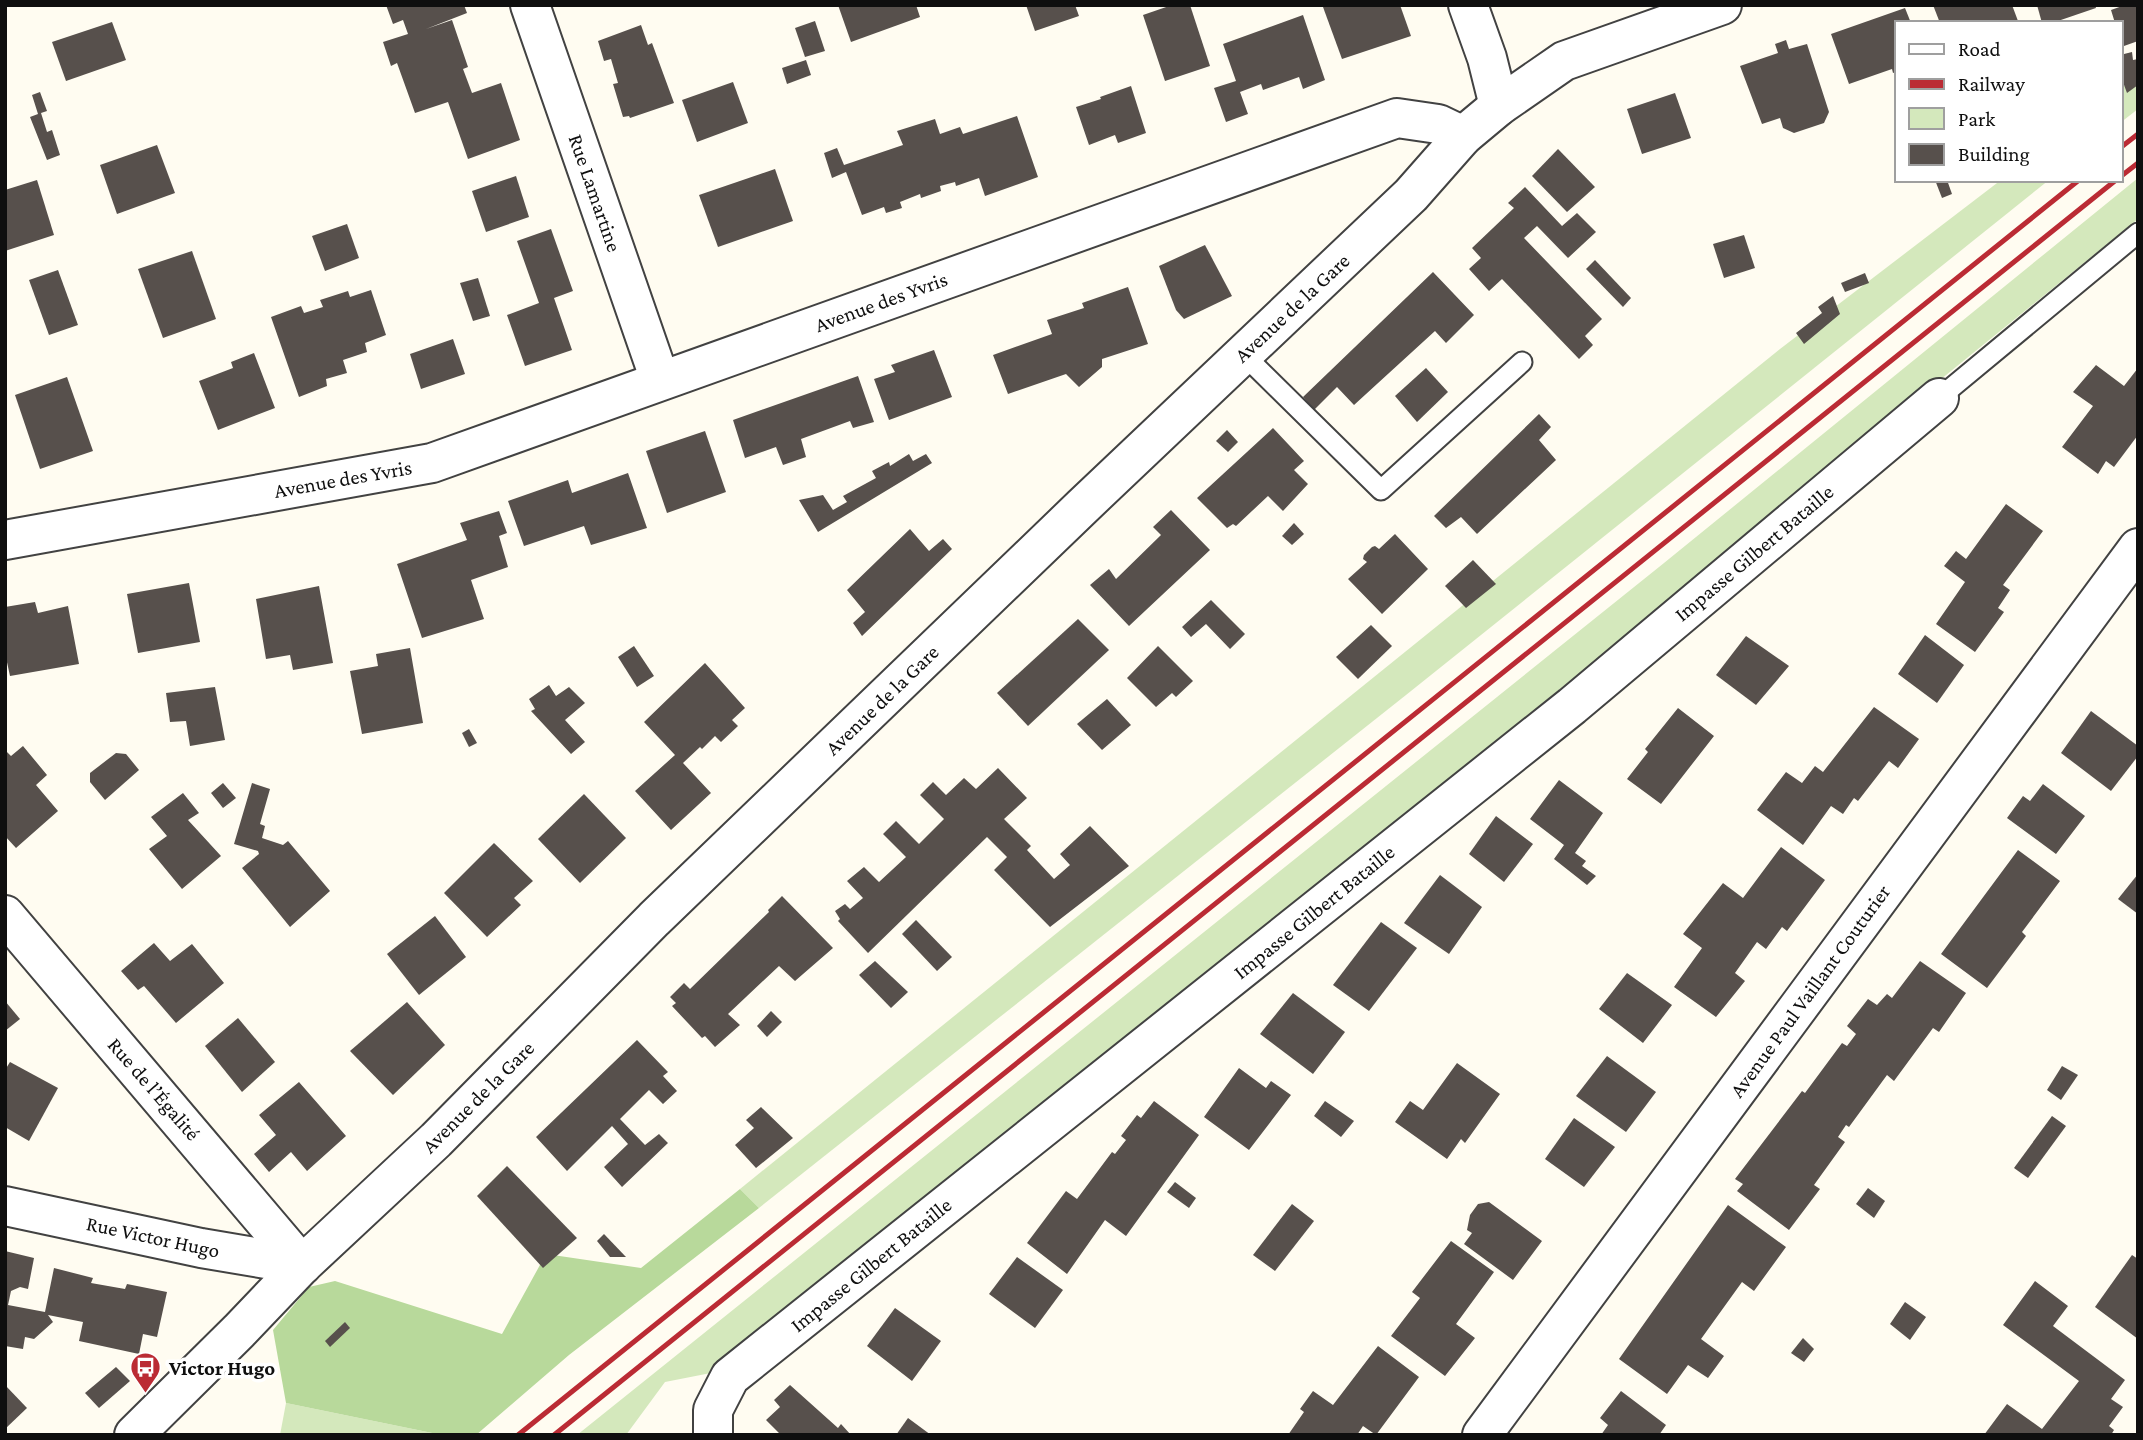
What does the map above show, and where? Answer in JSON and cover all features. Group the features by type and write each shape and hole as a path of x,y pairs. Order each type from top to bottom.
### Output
{"street":[{"name":"Rue Lamartine","path":"530,5 660,380"},
{"path":"1468,5 1487,58 1499,106"},
{"path":"1463,136 1499,106 1564,61 1722,5"},
{"name":"Avenue des Yvris","path":"5,540 432,463 1398,118 1438,124 1463,136"},
{"name":"Avenue de la Gare","path":"134,1435 302,1265 436,1140 654,919 1411,195 1463,136"},
{"name":"Impasse Gilbert Bataille","path":"713,1435 713,1409 730,1377 1572,706 1939,398"},
{"name":"Avenue Paul Vaillant Couturier","path":"1482,1435 2138,548"},
{"name":"Rue de l’Égalité","path":"5,915 302,1265"},
{"name":"Rue Victor Hugo","path":"5,1206 201,1248 302,1265"}],"lane":[{"path":"1939,398 2138,233"},
{"path":"1243,354 1381,490 1522,362"}],"green space":[{"path":"2138,76 2138,109 2122,121 2122,88"},
{"path":"2138,178 2138,219 721,1371 665,1382 626,1435 577,1435 1664,563"},
{"path":"1998,182 2047,182 759,1208 740,1189 1780,349"},
{"path":"740,1189 759,1208 569,1355 476,1435 442,1435 286,1403 273,1330 309,1287 335,1281 502,1334 546,1254 641,1268"},
{"path":"286,1403 442,1435 280,1435"}],"building":[{"path":"386,5 464,5 467,13 426,29 452,20 468,67 463,69 472,93 501,83 520,140 468,159 448,102 415,113 397,63 391,66 383,42 408,34 403,20 393,24"},
{"path":"838,5 916,5 920,17 851,42"},
{"path":"1026,5 1075,5 1079,16 1035,31"},
{"path":"1172,5 1190,5 1210,66 1165,81 1143,15"},
{"path":"1400,5 1411,36 1342,59 1323,7"},
{"path":"1933,5 2012,5 2018,21 1939,21"},
{"path":"2037,5 2095,5 2096,8 2058,21 2041,21"},
{"path":"2125,5 2138,5 2138,41 2124,46 2122,21 2114,21 2111,10"},
{"path":"1905,8 1910,21 1895,21 1895,72 1892,69 1849,84 1831,34"},
{"path":"1303,15 1325,80 1303,89 1299,77 1263,90 1261,84 1240,92 1248,114 1226,122 1214,88 1236,81 1223,44"},
{"path":"815,21 825,51 805,57 795,28"},
{"path":"112,22 126,60 66,81 52,42"},
{"path":"641,25 648,45 652,43 674,103 630,118 623,117 613,84 618,83 611,59 604,61 598,41"},
{"path":"1786,40 1789,49 1807,44 1829,112 1824,123 1794,133 1783,128 1780,118 1762,124 1740,66 1778,53 1775,44"},
{"path":"2132,52 2133,60 2138,59 2138,85 2127,93 2122,79 2122,54"},
{"path":"806,60 811,75 787,84 782,68"},
{"path":"733,82 748,123 697,142 682,100"},
{"path":"1131,86 1146,133 1118,143 1115,135 1089,145 1076,107"},
{"path":"40,92 47,111 41,113 47,132 52,130 60,155 47,160 30,117 38,114 32,95"},
{"path":"1675,93 1691,138 1642,154 1627,109"},
{"path":"1017,116 1038,177 985,196 979,178 956,186 955,182 940,186 941,191 921,198 920,194 900,202 902,208 886,213 884,207 862,215 846,172 832,178 824,153 837,148 844,165 903,145 897,131 935,119 940,134 960,127 963,134"},
{"path":"157,145 175,193 117,214 100,165"},
{"path":"1558,149 1595,187 1567,212 1532,176"},
{"path":"775,169 793,221 718,247 699,195"},
{"path":"516,176 529,217 486,232 472,191"},
{"path":"37,180 54,235 5,251 5,190"},
{"path":"1936,182 1948,182 1952,194 1942,198"},
{"path":"1525,187 1562,226 1577,213 1596,232 1568,258 1537,226 1524,238 1602,319 1585,336 1593,345 1579,359 1502,279 1489,291 1469,269 1481,258 1472,248 1514,208 1508,203"},
{"path":"347,224 359,258 325,271 312,236"},
{"path":"551,229 573,291 554,298 572,350 525,366 507,315 539,303 517,241"},
{"path":"1744,235 1755,268 1724,278 1713,244"},
{"path":"1205,245 1232,296 1184,319 1176,310 1159,266"},
{"path":"192,251 216,319 163,338 138,269"},
{"path":"1595,260 1631,298 1623,307 1586,269"},
{"path":"58,270 78,325 49,335 29,280"},
{"path":"1433,272 1474,315 1446,343 1435,331 1354,405 1337,387 1314,410 1303,397"},
{"path":"1865,273 1869,283 1845,292 1841,283"},
{"path":"478,278 490,316 473,321 460,283"},
{"path":"1128,287 1148,344 1102,359 1102,367 1079,387 1066,374 1008,394 993,355 1052,334 1047,320 1084,308 1082,303"},
{"path":"371,290 386,335 365,343 367,352 343,360 347,373 326,379 327,386 299,397 271,317 301,306 304,313 323,307 320,300 348,291 350,297"},
{"path":"1833,296 1840,314 1804,344 1796,333 1822,313 1818,307"},
{"path":"453,339 465,374 421,389 410,354"},
{"path":"934,350 952,397 889,420 874,379 895,372 891,365"},
{"path":"254,353 275,408 218,430 199,381 233,368 231,362"},
{"path":"2096,365 2124,386 2138,368 2138,435 2114,467 2106,461 2098,474 2062,447 2093,406 2073,392"},
{"path":"1426,368 1448,392 1417,422 1395,396"},
{"path":"858,376 874,422 853,428 850,421 801,439 806,457 783,465 776,447 745,458 733,420"},
{"path":"67,377 93,451 40,469 15,395"},
{"path":"1539,414 1551,427 1539,440 1556,460 1477,534 1461,517 1446,528 1434,516"},
{"path":"1273,428 1304,461 1294,470 1308,484 1283,511 1268,496 1236,526 1233,524 1227,528 1197,498"},
{"path":"1227,430 1238,442 1228,452 1216,441"},
{"path":"705,431 726,492 667,513 646,451"},
{"path":"909,454 913,461 926,454 932,463 818,532 799,500 823,495 833,510 847,502 843,496 876,478 872,471 889,462 890,466"},
{"path":"628,473 647,528 591,545 584,526 524,546 508,501 568,480 572,493"},
{"path":"2006,504 2043,531 2003,585 2010,590 1998,608 2004,612 1975,652 1936,624 1965,582 1944,566 1956,551 1966,559"},
{"path":"1171,510 1210,550 1129,626 1090,585 1109,569 1116,579 1161,535 1153,527"},
{"path":"499,511 507,533 499,536 508,567 471,580 484,619 422,638 397,564 467,540 460,523"},
{"path":"1294,523 1304,534 1292,545 1282,536"},
{"path":"910,529 929,551 943,539 952,549 862,636 853,623 865,612 847,590"},
{"path":"1395,534 1428,569 1382,614 1348,579 1367,562 1363,559 1364,555 1372,547 1379,549"},
{"path":"1473,560 1496,584 1466,608 1445,586"},
{"path":"189,583 200,642 138,653 127,594"},
{"path":"319,586 333,663 293,670 290,655 266,659 256,599"},
{"path":"1211,600 1245,634 1230,649 1206,624 1191,637 1182,627"},
{"path":"35,602 38,613 68,606 79,664 10,676 5,653 5,607"},
{"path":"1078,619 1109,650 1028,726 997,693"},
{"path":"1371,625 1392,646 1358,679 1336,657"},
{"path":"1925,635 1964,665 1937,703 1898,674"},
{"path":"1746,636 1789,666 1756,705 1716,675"},
{"path":"634,646 654,676 637,687 618,657"},
{"path":"1158,646 1193,681 1176,697 1172,693 1156,707 1127,678"},
{"path":"410,648 423,723 362,734 350,671 378,666 376,654"},
{"path":"705,663 745,708 732,720 738,726 721,742 715,736 683,763 711,793 671,830 635,791 675,755 644,722"},
{"path":"549,685 556,696 569,687 585,703 565,720 585,742 571,754 531,711 535,709 529,699"},
{"path":"215,687 225,740 190,746 186,721 170,722 166,693"},
{"path":"1107,699 1131,725 1102,750 1077,724"},
{"path":"1874,707 1919,739 1898,768 1889,761 1858,801 1854,798 1843,814 1831,806 1803,845 1757,810 1786,772 1802,783 1815,766 1823,772"},
{"path":"1678,708 1714,736 1661,804 1627,779 1648,752 1645,749"},
{"path":"2091,711 2138,746 2138,756 2111,791 2061,753"},
{"path":"469,729 477,743 469,747 462,733"},
{"path":"23,746 47,775 36,785 58,811 16,848 5,836 5,750 11,756"},
{"path":"116,753 126,754 139,770 105,800 90,782 90,773"},
{"path":"998,768 1027,798 1004,819 1031,846 1027,850 1054,879 1070,865 1060,854 1090,826 1129,866 1050,927 994,870 1007,857 987,837 868,953 838,921 840,919 835,911 845,904 850,909 863,898 847,881 864,867 879,882 906,857 883,834 896,821 919,844 944,819 920,795 933,782 946,795 964,778 976,789"},
{"path":"1559,780 1603,813 1575,853 1586,861 1582,866 1596,876 1587,885 1554,859 1564,845 1530,819"},
{"path":"223,783 236,798 223,808 211,793"},
{"path":"252,783 270,789 260,824 265,826 262,838 283,845 288,841 330,891 290,927 242,868 259,854 258,851 234,844"},
{"path":"2043,784 2085,816 2056,854 2007,818 2023,796 2030,801"},
{"path":"183,793 199,813 188,820 221,856 182,889 149,849 167,836 151,817"},
{"path":"584,794 626,838 580,883 538,839"},
{"path":"1496,816 1533,844 1504,882 1469,854"},
{"path":"494,843 533,881 514,898 521,905 487,937 444,893"},
{"path":"1781,847 1825,880 1787,931 1782,927 1766,949 1757,942 1735,973 1745,981 1716,1017 1674,987 1702,948 1683,934 1723,883 1743,898"},
{"path":"2018,850 2060,881 2022,932 2026,936 1987,988 1941,954"},
{"path":"2138,874 2138,914 2118,899"},
{"path":"1440,875 1482,907 1449,954 1404,923"},
{"path":"782,896 833,948 795,981 779,966 728,1014 740,1025 715,1047 705,1036 702,1038 672,1006 676,1003 670,997 684,983 690,989"},
{"path":"435,916 466,957 419,995 387,954"},
{"path":"916,920 952,957 937,971 902,934"},
{"path":"1381,922 1417,948 1369,1011 1333,985"},
{"path":"154,943 170,961 192,944 224,983 176,1023 144,986 138,990 121,971"},
{"path":"875,961 908,992 891,1008 859,975"},
{"path":"1920,961 1966,993 1939,1032 1933,1028 1894,1081 1887,1075 1849,1127 1846,1125 1838,1137 1845,1142 1814,1185 1820,1189 1789,1230 1737,1191 1743,1184 1735,1179 1842,1043 1847,1046 1856,1034 1847,1026 1868,999 1877,1005 1887,994 1892,998"},
{"path":"1627,973 1672,1005 1643,1043 1599,1009"},
{"path":"1293,993 1345,1032 1313,1074 1260,1034"},
{"path":"5,1001 20,1019 5,1031"},
{"path":"407,1002 445,1045 393,1095 350,1051"},
{"path":"771,1011 782,1022 767,1037 757,1026"},
{"path":"238,1018 275,1062 242,1092 205,1046"},
{"path":"637,1040 668,1072 663,1076 677,1091 663,1104 649,1090 620,1119 645,1145 659,1134 668,1143 622,1187 604,1167 628,1144 612,1126 567,1171 536,1137"},
{"path":"1607,1056 1656,1092 1626,1132 1576,1096"},
{"path":"10,1062 58,1088 29,1141 5,1127 5,1070"},
{"path":"1457,1063 1500,1094 1465,1143 1461,1139 1447,1159 1395,1122 1410,1101 1423,1110"},
{"path":"2062,1066 2078,1075 2061,1100 2047,1090"},
{"path":"1239,1068 1266,1088 1271,1081 1291,1095 1249,1150 1204,1117"},
{"path":"299,1082 346,1136 307,1171 291,1152 269,1172 254,1154 276,1135 259,1115"},
{"path":"1154,1101 1199,1135 1126,1236 1105,1220 1067,1274 1027,1243 1066,1191 1077,1199 1112,1152 1115,1154 1126,1140 1121,1136 1137,1115 1141,1118"},
{"path":"1325,1101 1354,1121 1341,1137 1314,1116"},
{"path":"761,1107 793,1138 756,1168 735,1145 754,1128 746,1120"},
{"path":"2052,1116 2066,1126 2028,1178 2014,1168"},
{"path":"1574,1118 1615,1147 1584,1187 1545,1159"},
{"path":"507,1166 577,1238 543,1268 477,1196"},
{"path":"1175,1182 1196,1198 1189,1208 1167,1192"},
{"path":"1868,1188 1885,1201 1874,1218 1856,1204"},
{"path":"1489,1202 1542,1241 1513,1280 1464,1244 1472,1233 1467,1230 1470,1215 1478,1204"},
{"path":"1292,1204 1314,1221 1275,1271 1253,1255"},
{"path":"1728,1205 1786,1247 1754,1291 1742,1282 1701,1339 1724,1356 1708,1378 1688,1365 1667,1394 1619,1359"},
{"path":"604,1234 626,1257 610,1257 597,1241"},
{"path":"1451,1241 1494,1272 1456,1324 1475,1338 1445,1376 1391,1336 1420,1298 1412,1292"},
{"path":"5,1251 34,1258 28,1289 20,1287 11,1291 8,1305 45,1312 54,1268 93,1278 91,1283 125,1289 127,1284 167,1292 157,1337 143,1334 139,1354 79,1341 83,1322 48,1315 53,1322 34,1339 25,1337 23,1349 5,1346"},
{"path":"2132,1255 2138,1259 2138,1339 2095,1307"},
{"path":"1017,1257 1063,1290 1035,1328 989,1294"},
{"path":"2035,1281 2068,1306 2053,1326 2125,1380 2111,1399 2123,1407 2109,1426 2114,1430 2111,1435 1984,1435 2007,1404 2042,1429 2079,1381 2003,1325"},
{"path":"1905,1302 1926,1317 1910,1340 1890,1324"},
{"path":"895,1308 941,1341 912,1381 867,1346"},
{"path":"345,1322 350,1328 330,1347 325,1341"},
{"path":"1803,1338 1814,1349 1804,1362 1791,1353"},
{"path":"1378,1346 1419,1377 1376,1435 1363,1426 1357,1435 1288,1435 1304,1412 1300,1409 1313,1391 1333,1405"},
{"path":"116,1367 130,1381 99,1408 85,1393"},
{"path":"5,1385 27,1408 5,1429"},
{"path":"790,1385 838,1428 841,1424 851,1435 781,1435 766,1420 780,1407 774,1400"},
{"path":"1621,1391 1666,1425 1659,1435 1601,1435 1608,1425 1600,1418"},
{"path":"908,1418 931,1435 896,1435"}],"railway":[{"path":"2122,146 2138,134"},
{"path":"2122,175 2138,163"},
{"path":"518,1435 2077,182"},
{"path":"554,1435 2114,182"}],"place":[{"name":"Victor Hugo","path":"146,1395"}]}
